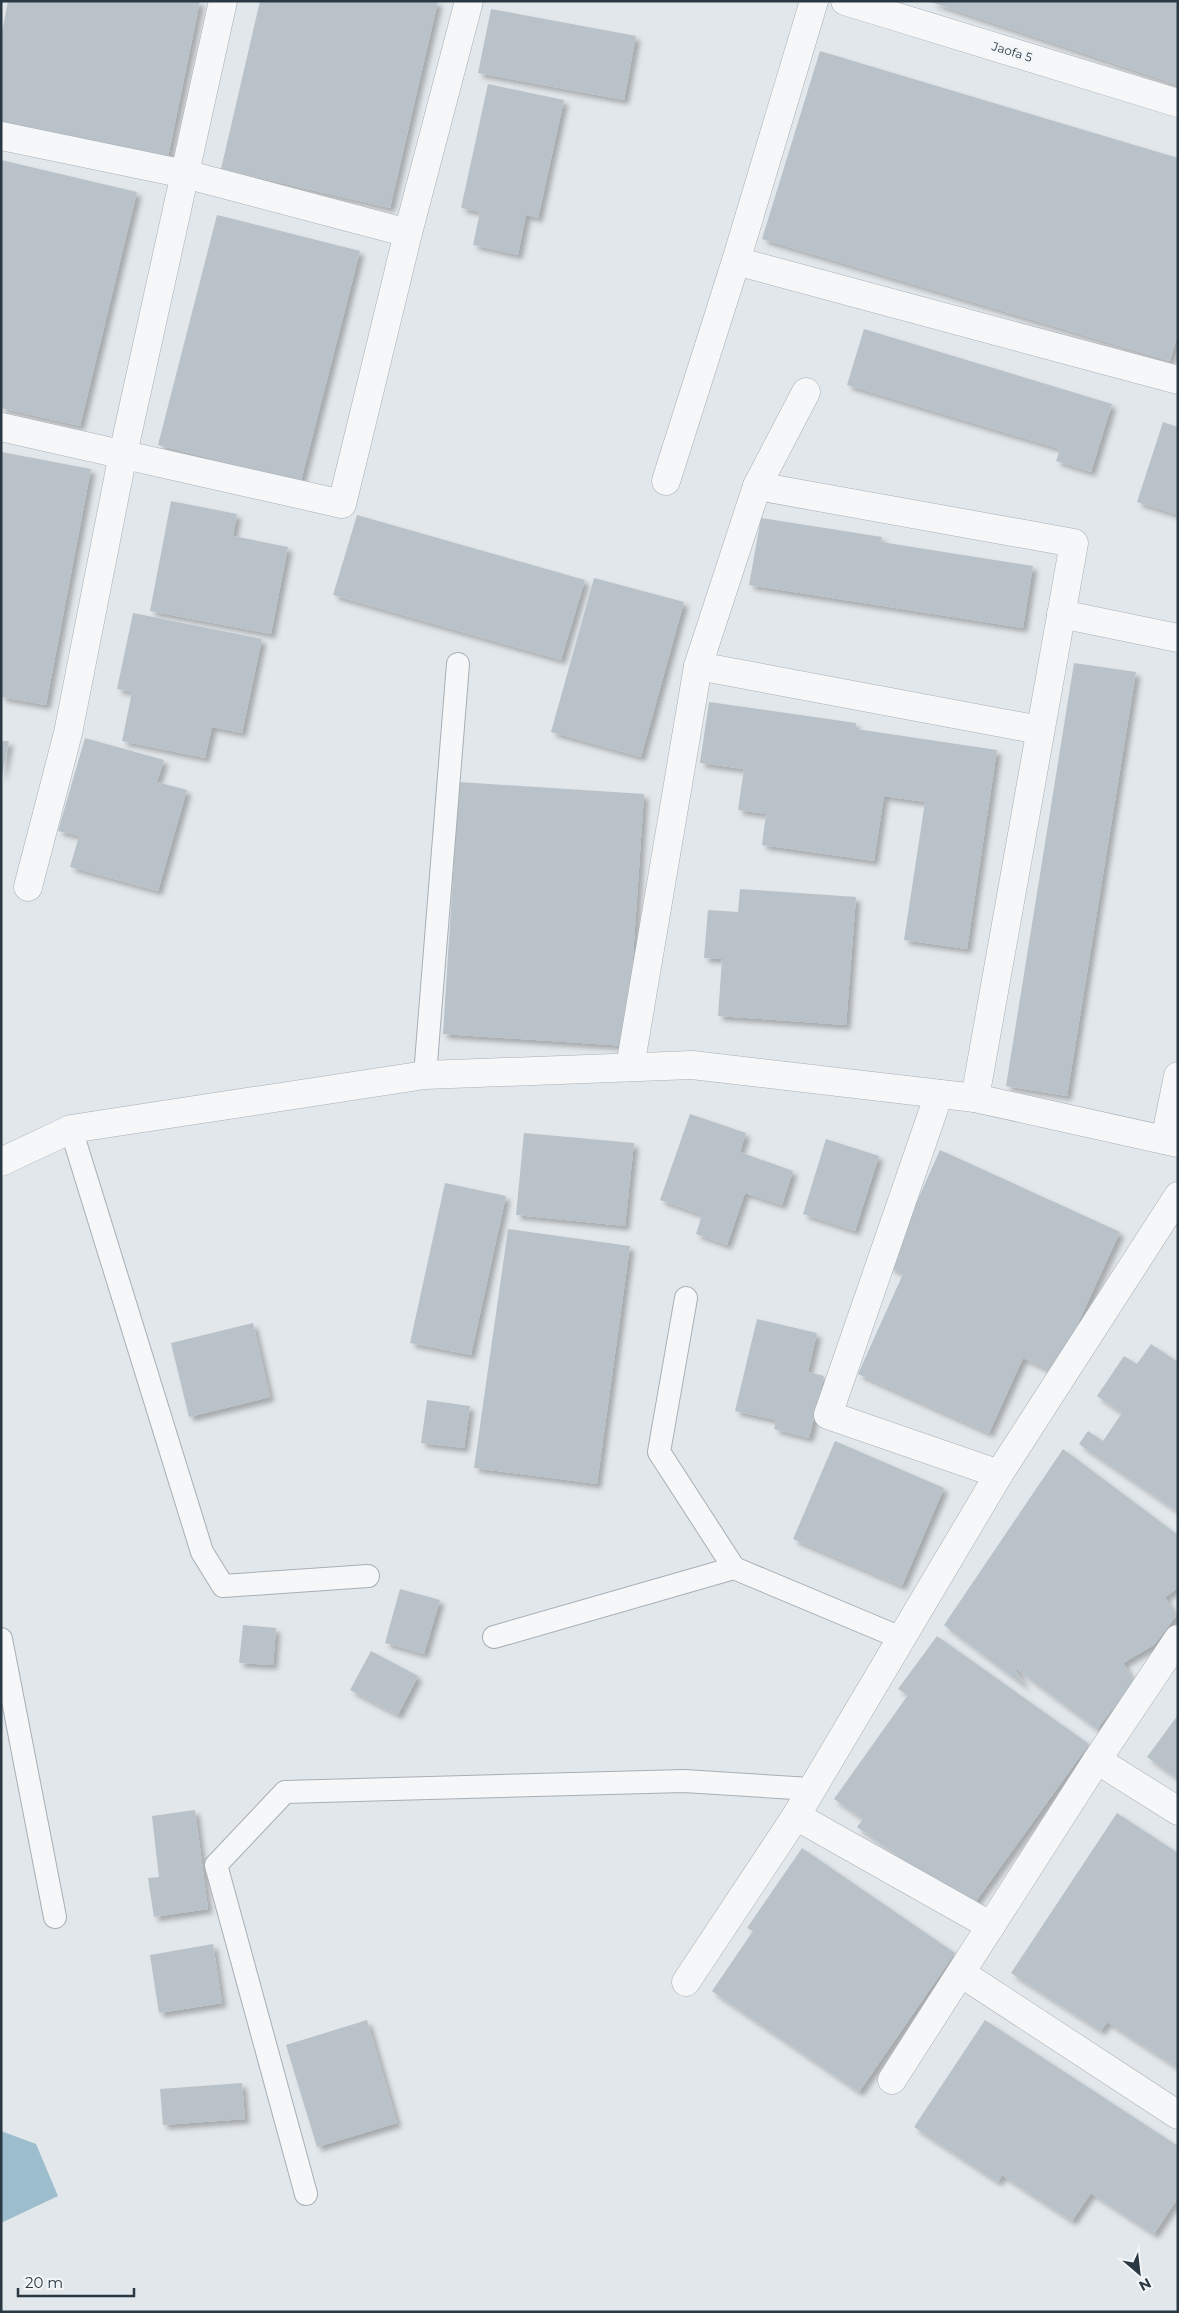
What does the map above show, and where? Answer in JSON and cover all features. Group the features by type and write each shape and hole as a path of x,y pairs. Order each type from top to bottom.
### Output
{"street":[{"path":"28,887 68,733 123,454 223,1"},
{"path":"1,427 342,504 408,233 469,1"},
{"path":"666,481 736,261 814,1"},
{"name":"Jaofa 5","path":"845,1 1178,103"},
{"path":"1,136 185,174 408,233"},
{"path":"736,261 1178,380"},
{"path":"630,1067 698,666 757,486 806,392"},
{"path":"757,486 1074,544 975,1098"},
{"path":"1061,614 1178,638"},
{"path":"698,666 1040,730"},
{"path":"1,1162 71,1129 425,1075 692,1065 975,1098 1172,1142 1178,1076"},
{"path":"939,1094 828,1415 999,1474"},
{"path":"686,1982 796,1816 999,1474 1178,1196"},
{"path":"892,2080 1097,1760 1178,1639"},
{"path":"1097,1760 1178,1812"},
{"path":"796,1816 991,1926"},
{"path":"961,1973 1178,2115"}],"lane":[{"path":"425,1075 458,664"},
{"path":"71,1129 202,1552 223,1586 368,1576"},
{"path":"686,1298 659,1452 734,1568 901,1638"},
{"path":"494,1637 734,1568"},
{"path":"1,1639 55,1917"},
{"path":"306,2194 216,1865 285,1792 684,1781 811,1789"}],"water":[{"path":"1,2131 36,2144 58,2196 1,2223"}],"building":[{"path":"8,1 200,1 168,157 1,125 1,37"},
{"path":"260,1 438,1 390,208 221,169"},
{"path":"1178,1 1178,85 931,2"},
{"path":"491,9 636,36 624,100 478,73"},
{"path":"820,51 1178,158 1178,334 1170,361 762,239"},
{"path":"488,84 564,100 538,218 526,215 518,255 473,245 480,212 461,208"},
{"path":"1,160 137,192 80,426 1,408"},
{"path":"217,215 360,251 301,481 158,445"},
{"path":"864,329 1112,404 1091,472 1056,461 1060,449 847,385"},
{"path":"1163,422 1178,427 1178,515 1137,502"},
{"path":"1,452 91,469 46,705 1,697"},
{"path":"171,501 237,514 233,536 288,547 271,634 150,611"},
{"path":"357,515 585,580 561,660 333,595"},
{"path":"761,518 882,537 881,542 1033,566 1023,628 749,585"},
{"path":"594,578 684,602 641,757 551,732"},
{"path":"133,613 262,639 242,733 212,727 205,758 122,741 132,692 117,689"},
{"path":"1074,663 1136,672 1067,1096 1006,1086"},
{"path":"709,702 856,723 856,729 997,750 967,949 904,940 925,802 884,796 874,861 762,845 766,814 738,810 744,769 700,763"},
{"path":"85,738 164,760 157,782 187,790 158,891 70,867 79,836 58,831"},
{"path":"1,741 9,741 2,775 1,775"},
{"path":"459,782 644,794 627,1046 443,1034"},
{"path":"740,889 856,897 846,1025 718,1016 722,959 704,958 708,910 738,912"},
{"path":"690,1114 746,1133 740,1152 793,1171 782,1205 745,1193 727,1245 696,1234 702,1215 660,1200"},
{"path":"524,1133 634,1143 625,1226 516,1215"},
{"path":"826,1139 879,1156 855,1231 803,1214"},
{"path":"940,1150 1120,1232 1055,1373 1023,1358 989,1433 858,1374 903,1274 888,1266"},
{"path":"445,1183 506,1196 471,1355 410,1343"},
{"path":"508,1229 630,1246 597,1484 474,1468"},
{"path":"757,1319 817,1333 808,1372 824,1376 809,1438 774,1429 776,1420 735,1411"},
{"path":"253,1323 270,1397 189,1417 171,1343"},
{"path":"1151,1344 1178,1362 1178,1512 1079,1444 1088,1431 1103,1441 1122,1413 1097,1396 1124,1356 1137,1364"},
{"path":"427,1400 470,1406 464,1448 421,1443"},
{"path":"835,1441 944,1488 902,1586 793,1539"},
{"path":"1063,1449 1178,1535 1178,1588 1165,1597 1176,1616 1154,1645 1123,1663 1134,1681 1097,1729 1014,1667 1026,1687 944,1625"},
{"path":"400,1589 440,1600 424,1654 385,1643"},
{"path":"243,1625 276,1628 273,1665 239,1663"},
{"path":"937,1636 1089,1744 971,1908 857,1827 863,1819 834,1799 908,1695 898,1689"},
{"path":"371,1651 418,1676 398,1715 350,1690"},
{"path":"1178,1715 1178,1779 1147,1757"},
{"path":"195,1810 208,1909 154,1917 148,1878 159,1877 152,1816"},
{"path":"1117,1813 1178,1853 1178,2068 1107,2022 1101,2031 1011,1973"},
{"path":"802,1848 955,1953 859,2092 712,1991 753,1931 747,1928"},
{"path":"213,1944 222,2003 159,2013 150,1955"},
{"path":"367,2020 397,2123 317,2147 286,2045"},
{"path":"985,2020 1178,2146 1178,2198 1154,2234 1091,2193 1072,2221 1002,2175 998,2182 914,2127"},
{"path":"242,2083 245,2119 163,2125 160,2089"}]}
